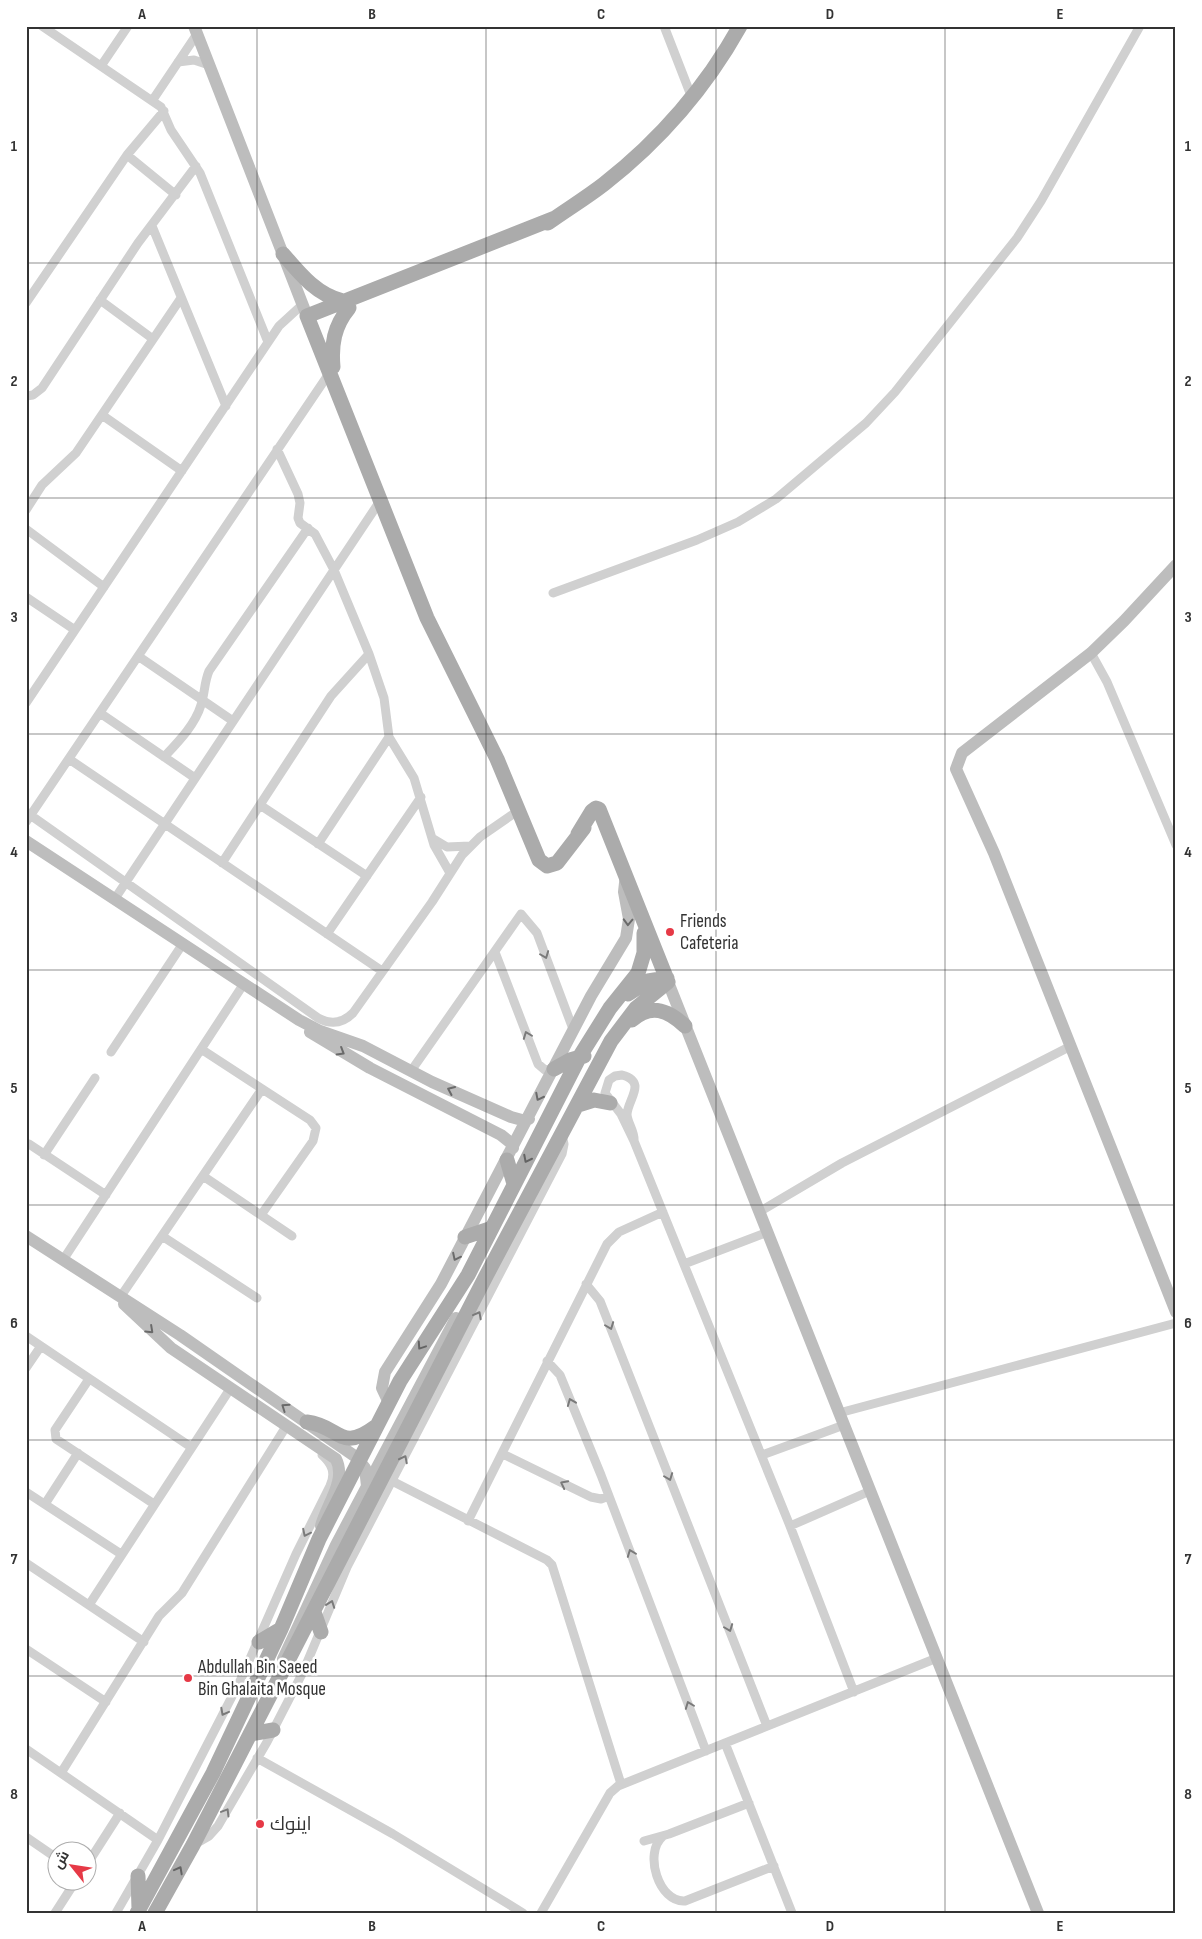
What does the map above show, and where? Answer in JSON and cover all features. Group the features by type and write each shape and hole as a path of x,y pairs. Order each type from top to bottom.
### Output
{"main road":[{"path":"668,980 601,811 596,808 592,810 578,834 559,861 554,865 544,864 537,857 497,760 427,618 307,315 346,305 555,218 588,196 621,170 660,134 692,98 725,53 740,26"},
{"path":"283,254 316,288 346,305"},
{"path":"332,378 333,341 346,305"},
{"path":"578,834 584,827 594,823 607,828"},
{"path":"138,1911 213,1773 281,1629 319,1539 389,1403 413,1359 459,1291 580,1056 610,1008 634,979 641,966 645,946 643,920"},
{"path":"600,1024 620,1002 642,984 654,979 668,980"},
{"path":"155,1913 193,1845 314,1612 459,1340 486,1276 614,1036 643,1000 668,980"},
{"path":"598,1068 626,1026 643,1013 652,1010 662,1010 685,1026"},
{"path":"554,1069 580,1056 589,1056 594,1062 584,1082 581,1100"},
{"path":"581,1100 610,1103"},
{"path":"510,1154 514,1184"},
{"path":"465,1237 492,1228"},
{"path":"304,1428 318,1424 339,1436 349,1439 361,1436 377,1426"},
{"path":"314,1612 321,1632"},
{"path":"259,1642 281,1629"},
{"path":"250,1734 273,1730"},
{"path":"138,1876 138,1911"}],"street":[{"path":"42,26 164,111 171,130 196,166 268,342"},
{"path":"664,26 692,98"},
{"path":"554,593 697,540 738,522 789,489 866,423 895,392 1017,238 1041,201 1140,26"},
{"path":"101,66 124,29"},
{"path":"152,101 178,62 196,30"},
{"path":"26,703 268,342 286,318 307,315 196,30"},
{"path":"178,62 194,60 209,65"},
{"path":"26,303 127,155 164,111"},
{"path":"127,155 176,195"},
{"path":"26,396 33,395 42,388 138,243 196,166"},
{"path":"152,226 226,406"},
{"path":"26,510 42,485 76,453 181,298"},
{"path":"100,300 153,339"},
{"path":"332,378 277,449 69,759 28,816 126,882 322,1021 337,1022 350,1016 470,846 519,810"},
{"path":"102,415 182,471"},
{"path":"277,449 298,494 300,503 298,518 300,523 315,534 334,570 369,654 384,698 389,737 414,778 432,838 440,858 450,873"},
{"path":"114,900 380,501"},
{"path":"164,757 194,720 203,700 203,690 209,671 308,528"},
{"path":"26,529 104,587"},
{"path":"1176,565 1119,627 1091,653 962,753 956,769 994,853 1069,1047 1176,1312"},
{"path":"26,597 75,630"},
{"path":"1091,653 1107,682 1176,845"},
{"path":"222,863 331,696 369,654"},
{"path":"138,656 233,721"},
{"path":"100,713 195,778"},
{"path":"318,844 389,737"},
{"path":"69,759 382,971"},
{"path":"328,934 421,798"},
{"path":"260,805 367,876"},
{"path":"432,838 446,847 470,846"},
{"path":"26,841 272,1004 311,1026 362,1046 515,1119 528,1119"},
{"path":"389,1403 382,1388 385,1372 441,1284 554,1069 573,1029 626,938 629,919 624,892 626,874"},
{"path":"411,1071 521,914 537,933 573,1029"},
{"path":"111,1052 182,945"},
{"path":"494,952 538,1064 545,1070 554,1069"},
{"path":"668,980 1038,1913"},
{"path":"63,1260 243,985"},
{"path":"272,1004 300,1026 352,1058 502,1135 507,1139 510,1154"},
{"path":"760,1212 842,1163 1069,1047"},
{"path":"201,1049 312,1122 316,1131 314,1141 261,1215"},
{"path":"634,1141 627,1113 635,1090 629,1078 615,1076 606,1083 605,1093 610,1103 621,1114 634,1141 762,1455 854,1692"},
{"path":"44,1155 95,1078"},
{"path":"121,1296 262,1089"},
{"path":"464,1115 476,1118 500,1129 508,1126 505,1119 482,1107 472,1099"},
{"path":"193,1845 215,1830 273,1730 321,1632 341,1580 392,1481 459,1340 562,1154 564,1144 562,1135"},
{"path":"29,1144 106,1195"},
{"path":"203,1176 292,1236"},
{"path":"468,1521 610,1239 619,1232 663,1212"},
{"path":"684,1264 768,1232"},
{"path":"162,1236 257,1298"},
{"path":"28,1239 63,1260 124,1304 162,1341 230,1389 287,1426 304,1428 333,1456 340,1467 340,1479 325,1512 319,1539"},
{"path":"86,1276 121,1296 304,1428 360,1460 365,1468 367,1486"},
{"path":"276,1685 290,1639 367,1486 471,1291 486,1276"},
{"path":"586,1284 600,1301 768,1726"},
{"path":"839,1413 1176,1322"},
{"path":"26,1336 191,1448"},
{"path":"26,1368 41,1346"},
{"path":"547,1361 560,1375 609,1496 706,1751"},
{"path":"89,1379 61,1423 60,1435 68,1446 154,1504"},
{"path":"89,1605 230,1389"},
{"path":"762,1455 844,1425"},
{"path":"61,1772 162,1611 182,1593 287,1426"},
{"path":"116,1913 158,1840 259,1642 296,1554 333,1477 330,1463 304,1428"},
{"path":"45,1504 78,1453"},
{"path":"503,1454 594,1499 609,1496"},
{"path":"392,1481 552,1565 621,1784"},
{"path":"790,1526 870,1491"},
{"path":"26,1492 121,1554"},
{"path":"26,1563 144,1642"},
{"path":"26,1650 106,1702"},
{"path":"541,1913 610,1793 621,1784 937,1658"},
{"path":"725,1743 792,1913"},
{"path":"26,1749 158,1840"},
{"path":"257,1758 393,1834 524,1913"},
{"path":"644,1841 663,1836 749,1803"},
{"path":"98,1847 120,1813"},
{"path":"663,1836 653,1850 654,1864 665,1894 677,1901 685,1901 774,1866"},
{"path":"26,1837 48,1852"},
{"path":"55,1913 69,1892"}],"place":[{"name":"Friends Cafeteria","path":"670,932"},
{"name":"Abdullah Bin Saeed Bin Ghalaita Mosque","path":"188,1678"},
{"name":"اينوك","path":"260,1824"}]}
